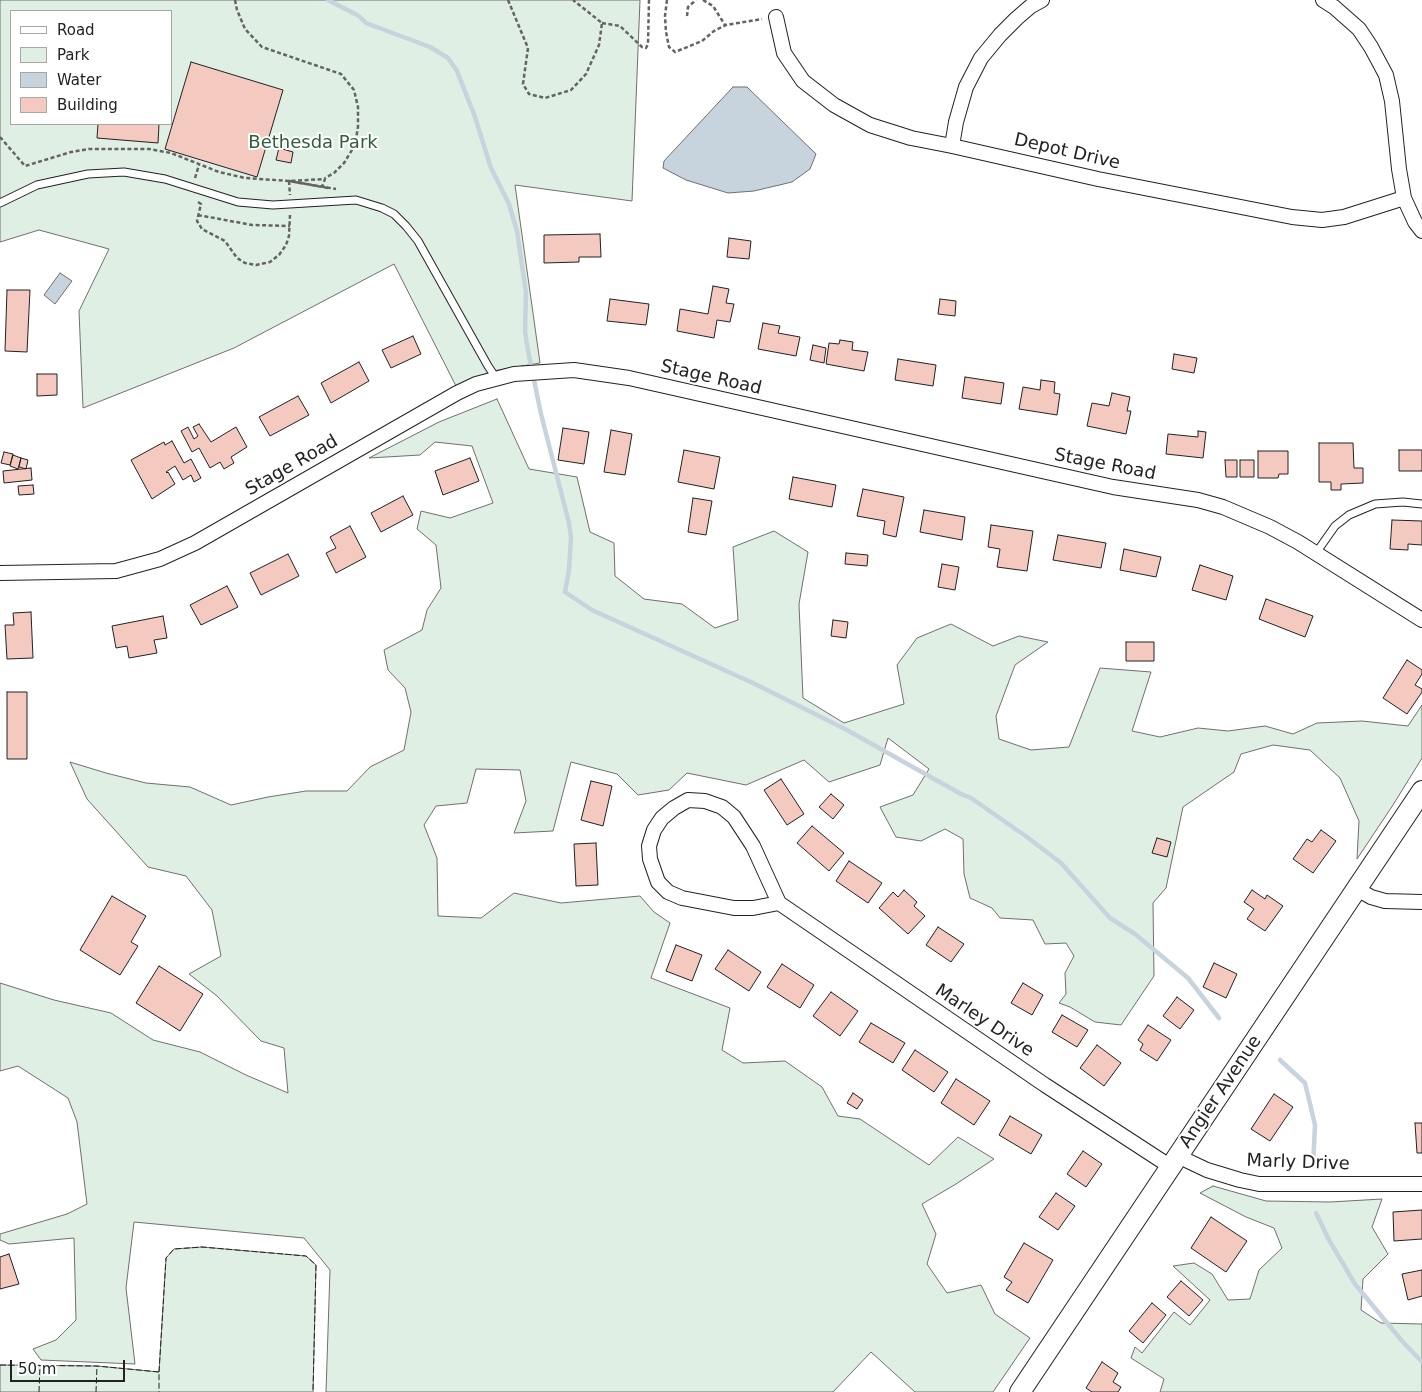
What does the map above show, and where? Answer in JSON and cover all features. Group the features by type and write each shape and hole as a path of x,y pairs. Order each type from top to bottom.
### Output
{"main road":[{"name":"Angier Avenue","path":"1020,1392 1422,791"}],"street":[{"path":"952,146 956,122 966,87 982,58 1011,23 1031,6 1042,0"},
{"path":"1322,0 1334,7 1358,29 1371,47 1386,76 1392,101 1404,198 1415,222 1422,232"},
{"name":"Depot Drive","path":"776,17 784,53 803,81 834,105 870,125 911,138 1098,179 1292,218 1322,220 1344,217 1404,198"},
{"name":"Stage Road","path":"0,573 116,571 160,559 179,552 457,393 476,384 522,373 574,370 628,378 1045,473 1113,487 1198,500 1229,510 1270,527 1316,553 1422,620"},
{"path":"688,800 705,800 722,807 734,817 753,846 778,903 753,908 734,908 682,898 668,892 658,882 650,859 649,846 654,830 662,818 688,800"},
{"path":"1357,889 1371,897 1385,901 1422,902"},
{"name":"Marley Drive","path":"778,903 1045,1085 1175,1160"},
{"name":"Marly Drive","path":"1175,1160 1188,1161 1207,1170 1259,1184 1422,1184"}],"lane":[{"path":"0,203 37,185 88,174 124,172 164,179 238,202 273,205 356,200 382,208 394,214 418,241 496,378"},
{"path":"1316,553 1335,526 1348,515 1375,504 1403,502 1422,504"}],"path":[{"path":"0,137 24,166 71,152 89,149 149,149 171,153 219,172 236,176 289,181 325,179 344,163 355,145 358,127 358,107 354,90 341,74 262,47 245,29 237,10 236,0"},
{"path":"508,0 528,48 523,84 529,94 545,98 571,90 586,74 599,44 602,23"},
{"path":"573,0 602,23 620,26 642,47 646,48 648,44 649,0"},
{"path":"667,0 666,32 669,47 675,52 702,41 714,31 725,26 776,17"},
{"path":"687,16 688,7 696,0"},
{"path":"703,0 713,6 725,26"},
{"path":"322,187 325,179"},
{"path":"192,188 187,199 201,204 196,221 202,229 225,241 237,258 245,264 256,265 270,262 279,255 286,245 290,226 289,181"},
{"path":"197,215 252,225 290,226"}],"green space":[{"name":"Bethesda Park","path":"0,0 640,0 632,201 515,185 540,363 493,371 456,386 394,264 234,348 83,408 79,311 109,249 39,230 0,242"},
{"path":"497,399 529,469 577,477 590,532 614,543 615,576 644,599 682,604 715,628 738,620 733,547 774,531 808,552 799,604 803,698 844,723 904,704 897,665 917,638 951,624 993,646 1019,636 1048,642 1015,665 996,716 999,739 1031,750 1069,747 1100,668 1151,672 1132,731 1160,737 1198,728 1228,731 1265,726 1293,734 1317,723 1362,721 1408,726 1422,705 1422,758 1357,859 1359,821 1340,778 1310,750 1273,745 1241,754 1234,772 1183,807 1166,888 1153,903 1154,976 1121,1025 1095,1022 1070,1007 1059,1003 1066,994 1065,973 1074,956 1066,943 1045,944 1033,920 1000,918 992,908 970,898 964,874 963,839 945,829 921,841 896,837 880,807 913,795 929,769 888,738 880,765 829,782 804,760 746,785 687,773 669,790 638,795 617,774 571,762 553,831 514,833 526,801 520,770 476,769 467,803 436,806 424,825 437,858 438,916 481,918 514,893 561,903 640,896 654,912 670,923 651,978 730,1008 722,1050 743,1063 785,1061 822,1087 838,1116 860,1119 929,1165 958,1137 994,1159 922,1204 936,1234 927,1264 947,1293 981,1285 995,1314 1030,1338 993,1392 915,1392 871,1352 833,1392 326,1392 330,1270 304,1238 134,1222 126,1288 135,1364 41,1360 33,1349 56,1340 76,1320 74,1238 9,1244 0,1240 0,1234 67,1214 87,1204 77,1122 68,1098 18,1066 0,1071 0,983 54,1000 111,1013 153,1040 200,1052 288,1093 284,1048 261,1041 217,996 189,974 221,956 212,910 186,876 148,867 87,799 70,762 146,783 190,787 231,805 306,791 347,791 370,767 404,750 411,712 405,688 388,670 384,650 422,630 427,610 441,588 436,545 417,529 421,511 450,518 493,503 472,446 435,442 420,455 369,458 439,422"},
{"path":"1213,1186 1266,1201 1330,1202 1382,1199 1372,1227 1388,1254 1363,1279 1361,1310 1381,1323 1422,1324 1422,1392 1160,1392 1164,1379 1131,1358 1135,1347 1142,1353 1174,1312 1190,1325 1210,1300 1173,1266 1194,1263 1212,1274 1228,1300 1250,1299 1259,1270 1282,1248 1274,1228 1246,1217 1200,1193"},
{"path":"202,1247 306,1256 316,1265 313,1392 0,1392 0,1365 97,1366 159,1372 166,1258 174,1249"}],"water":[{"path":"733,87 747,87 816,154 810,169 792,182 754,191 728,193 686,180 663,168 664,161"},
{"path":"60,273 72,281 55,304 44,295"}],"building":[{"path":"191,62 283,90 257,177 165,149"},
{"path":"98,125 159,125 158,143 97,138"},
{"path":"279,148 293,152 291,163 276,160"},
{"path":"600,234 601,257 579,257 579,262 544,263 544,235"},
{"path":"729,238 751,241 749,259 727,257"},
{"path":"713,286 729,289 726,303 734,304 730,322 717,320 714,338 677,331 680,309 708,314"},
{"path":"7,290 30,290 27,352 5,351"},
{"path":"610,299 649,304 646,325 607,321"},
{"path":"940,299 956,301 955,316 938,314"},
{"path":"763,323 780,326 778,333 800,337 796,356 758,349"},
{"path":"413,336 421,354 391,368 382,350"},
{"path":"840,340 853,342 852,350 868,352 864,371 826,364 829,343 839,344"},
{"path":"813,345 826,348 824,363 810,360"},
{"path":"1174,354 1197,358 1194,373 1172,369"},
{"path":"898,359 936,365 933,386 895,380"},
{"path":"359,362 369,381 331,403 321,383"},
{"path":"37,374 57,374 57,395 37,396"},
{"path":"965,377 1004,383 1001,404 962,398"},
{"path":"1041,380 1055,382 1054,393 1060,394 1057,415 1019,409 1023,387 1040,390"},
{"path":"1112,393 1130,397 1127,411 1131,411 1126,434 1087,426 1092,403 1109,406"},
{"path":"298,396 309,415 270,436 259,417"},
{"path":"199,424 211,442 236,427 247,447 231,457 234,463 224,469 220,462 210,468 199,448 192,452 181,431 188,427 194,439 198,436 193,427"},
{"path":"563,428 589,432 584,464 558,460"},
{"path":"611,430 632,434 625,475 604,472"},
{"path":"1198,431 1206,432 1203,458 1166,454 1168,434 1198,437"},
{"path":"172,441 184,463 191,459 201,478 194,482 191,475 183,480 175,466 166,472 168,472 175,484 152,499 131,460 164,442 165,445"},
{"path":"1319,443 1353,443 1354,468 1363,468 1363,483 1341,484 1341,490 1331,490 1331,482 1319,482"},
{"path":"684,450 720,457 714,489 678,482"},
{"path":"1399,450 1422,450 1422,471 1399,471"},
{"path":"1258,451 1288,451 1288,474 1279,474 1278,478 1258,478"},
{"path":"4,452 13,454 10,465 1,463"},
{"path":"13,455 21,458 18,469 10,466"},
{"path":"21,458 28,460 26,469 19,467"},
{"path":"470,458 479,481 443,495 435,471"},
{"path":"1225,460 1237,460 1237,477 1226,477"},
{"path":"1240,460 1254,460 1254,477 1240,477"},
{"path":"31,468 32,480 4,483 3,471"},
{"path":"793,477 836,485 832,507 789,499"},
{"path":"33,485 34,494 19,495 18,486"},
{"path":"863,489 904,497 896,537 883,534 885,521 857,516"},
{"path":"403,496 413,515 381,532 371,513"},
{"path":"693,498 712,501 706,535 688,532"},
{"path":"924,510 965,517 962,540 920,532"},
{"path":"1392,520 1422,521 1422,545 1408,544 1408,550 1390,549"},
{"path":"991,525 1033,531 1027,571 997,567 1000,549 988,547"},
{"path":"350,526 366,557 336,573 326,553 336,548 330,537"},
{"path":"1058,535 1106,543 1101,568 1053,560"},
{"path":"1124,549 1161,557 1156,577 1120,570"},
{"path":"846,553 868,555 867,566 845,564"},
{"path":"288,554 299,576 261,595 250,573"},
{"path":"942,564 959,567 955,590 938,587"},
{"path":"1200,565 1233,576 1226,600 1192,590"},
{"path":"227,586 238,607 201,625 190,605"},
{"path":"1266,599 1313,616 1305,637 1259,619"},
{"path":"31,612 33,658 7,659 5,625 14,625 13,613"},
{"path":"163,616 167,638 154,640 157,653 129,658 127,646 116,648 112,626"},
{"path":"833,620 848,622 846,638 831,636"},
{"path":"1126,642 1154,642 1154,661 1126,661"},
{"path":"1407,660 1422,670 1422,674 1415,685 1422,689 1422,692 1407,714 1383,698"},
{"path":"7,692 27,692 27,759 7,759"},
{"path":"781,779 804,814 787,825 764,790"},
{"path":"591,781 612,786 603,826 581,820"},
{"path":"831,794 844,805 833,819 819,807"},
{"path":"812,826 844,853 829,871 797,843"},
{"path":"1321,830 1336,841 1313,873 1293,859 1307,839 1312,842"},
{"path":"1157,838 1171,842 1167,857 1152,853"},
{"path":"596,843 598,885 576,886 574,844"},
{"path":"849,861 882,883 868,903 836,881"},
{"path":"904,890 917,902 914,906 925,916 908,934 879,908 893,892 898,897"},
{"path":"1252,890 1265,899 1267,895 1283,906 1265,931 1247,919 1254,909 1244,902"},
{"path":"112,896 146,916 131,942 138,946 120,975 80,950"},
{"path":"938,927 964,944 951,962 926,945"},
{"path":"676,945 702,955 692,981 666,971"},
{"path":"728,950 761,972 749,991 715,969"},
{"path":"1214,963 1237,974 1226,998 1203,987"},
{"path":"782,964 814,985 800,1008 767,987"},
{"path":"159,966 203,994 180,1031 136,1003"},
{"path":"1023,983 1043,995 1032,1015 1011,1003"},
{"path":"831,992 858,1011 840,1036 813,1016"},
{"path":"1177,997 1194,1010 1180,1029 1163,1016"},
{"path":"1062,1015 1088,1030 1077,1047 1052,1032"},
{"path":"871,1023 905,1043 893,1063 859,1042"},
{"path":"1148,1025 1171,1040 1157,1061 1140,1050 1143,1044 1138,1040"},
{"path":"1097,1045 1121,1063 1104,1086 1080,1068"},
{"path":"915,1050 948,1072 934,1092 902,1070"},
{"path":"956,1079 990,1101 974,1125 941,1103"},
{"path":"853,1093 863,1100 857,1109 847,1103"},
{"path":"1274,1094 1293,1107 1270,1141 1251,1129"},
{"path":"1010,1116 1042,1135 1031,1154 999,1135"},
{"path":"1415,1123 1422,1123 1422,1153 1417,1153"},
{"path":"1083,1151 1102,1164 1086,1187 1067,1174"},
{"path":"1056,1193 1075,1206 1058,1230 1039,1217"},
{"path":"1422,1210 1422,1239 1394,1241 1393,1212"},
{"path":"1211,1217 1247,1241 1226,1272 1191,1248"},
{"path":"1024,1243 1053,1260 1028,1303 1006,1290 1012,1282 1004,1277"},
{"path":"9,1254 19,1284 0,1289 0,1257"},
{"path":"1422,1270 1422,1296 1408,1300 1402,1274"},
{"path":"1181,1281 1203,1300 1189,1316 1167,1297"},
{"path":"1152,1303 1166,1315 1143,1343 1129,1331"},
{"path":"1102,1362 1118,1373 1113,1382 1121,1387 1118,1392 1092,1392 1086,1388"}],"waterway":[{"path":"328,0 359,16 366,23 430,47 448,58 457,71 475,117 491,168 509,204 517,231 526,293 525,331 528,351 541,414 571,537 569,570 565,592 592,610 755,684 845,729 971,798 1061,863 1110,918 1135,934 1188,978 1219,1018"},
{"path":"1280,1060 1305,1083 1315,1125 1313,1166"},
{"path":"1316,1213 1329,1240 1355,1284 1422,1362"}],"fence":[{"path":"159,1372 166,1258 174,1249 202,1247 306,1256 316,1265 313,1392"},
{"path":"0,1365 97,1366 159,1372 159,1392"},
{"path":"39,1392 40,1365"},
{"path":"96,1392 97,1366"}]}
